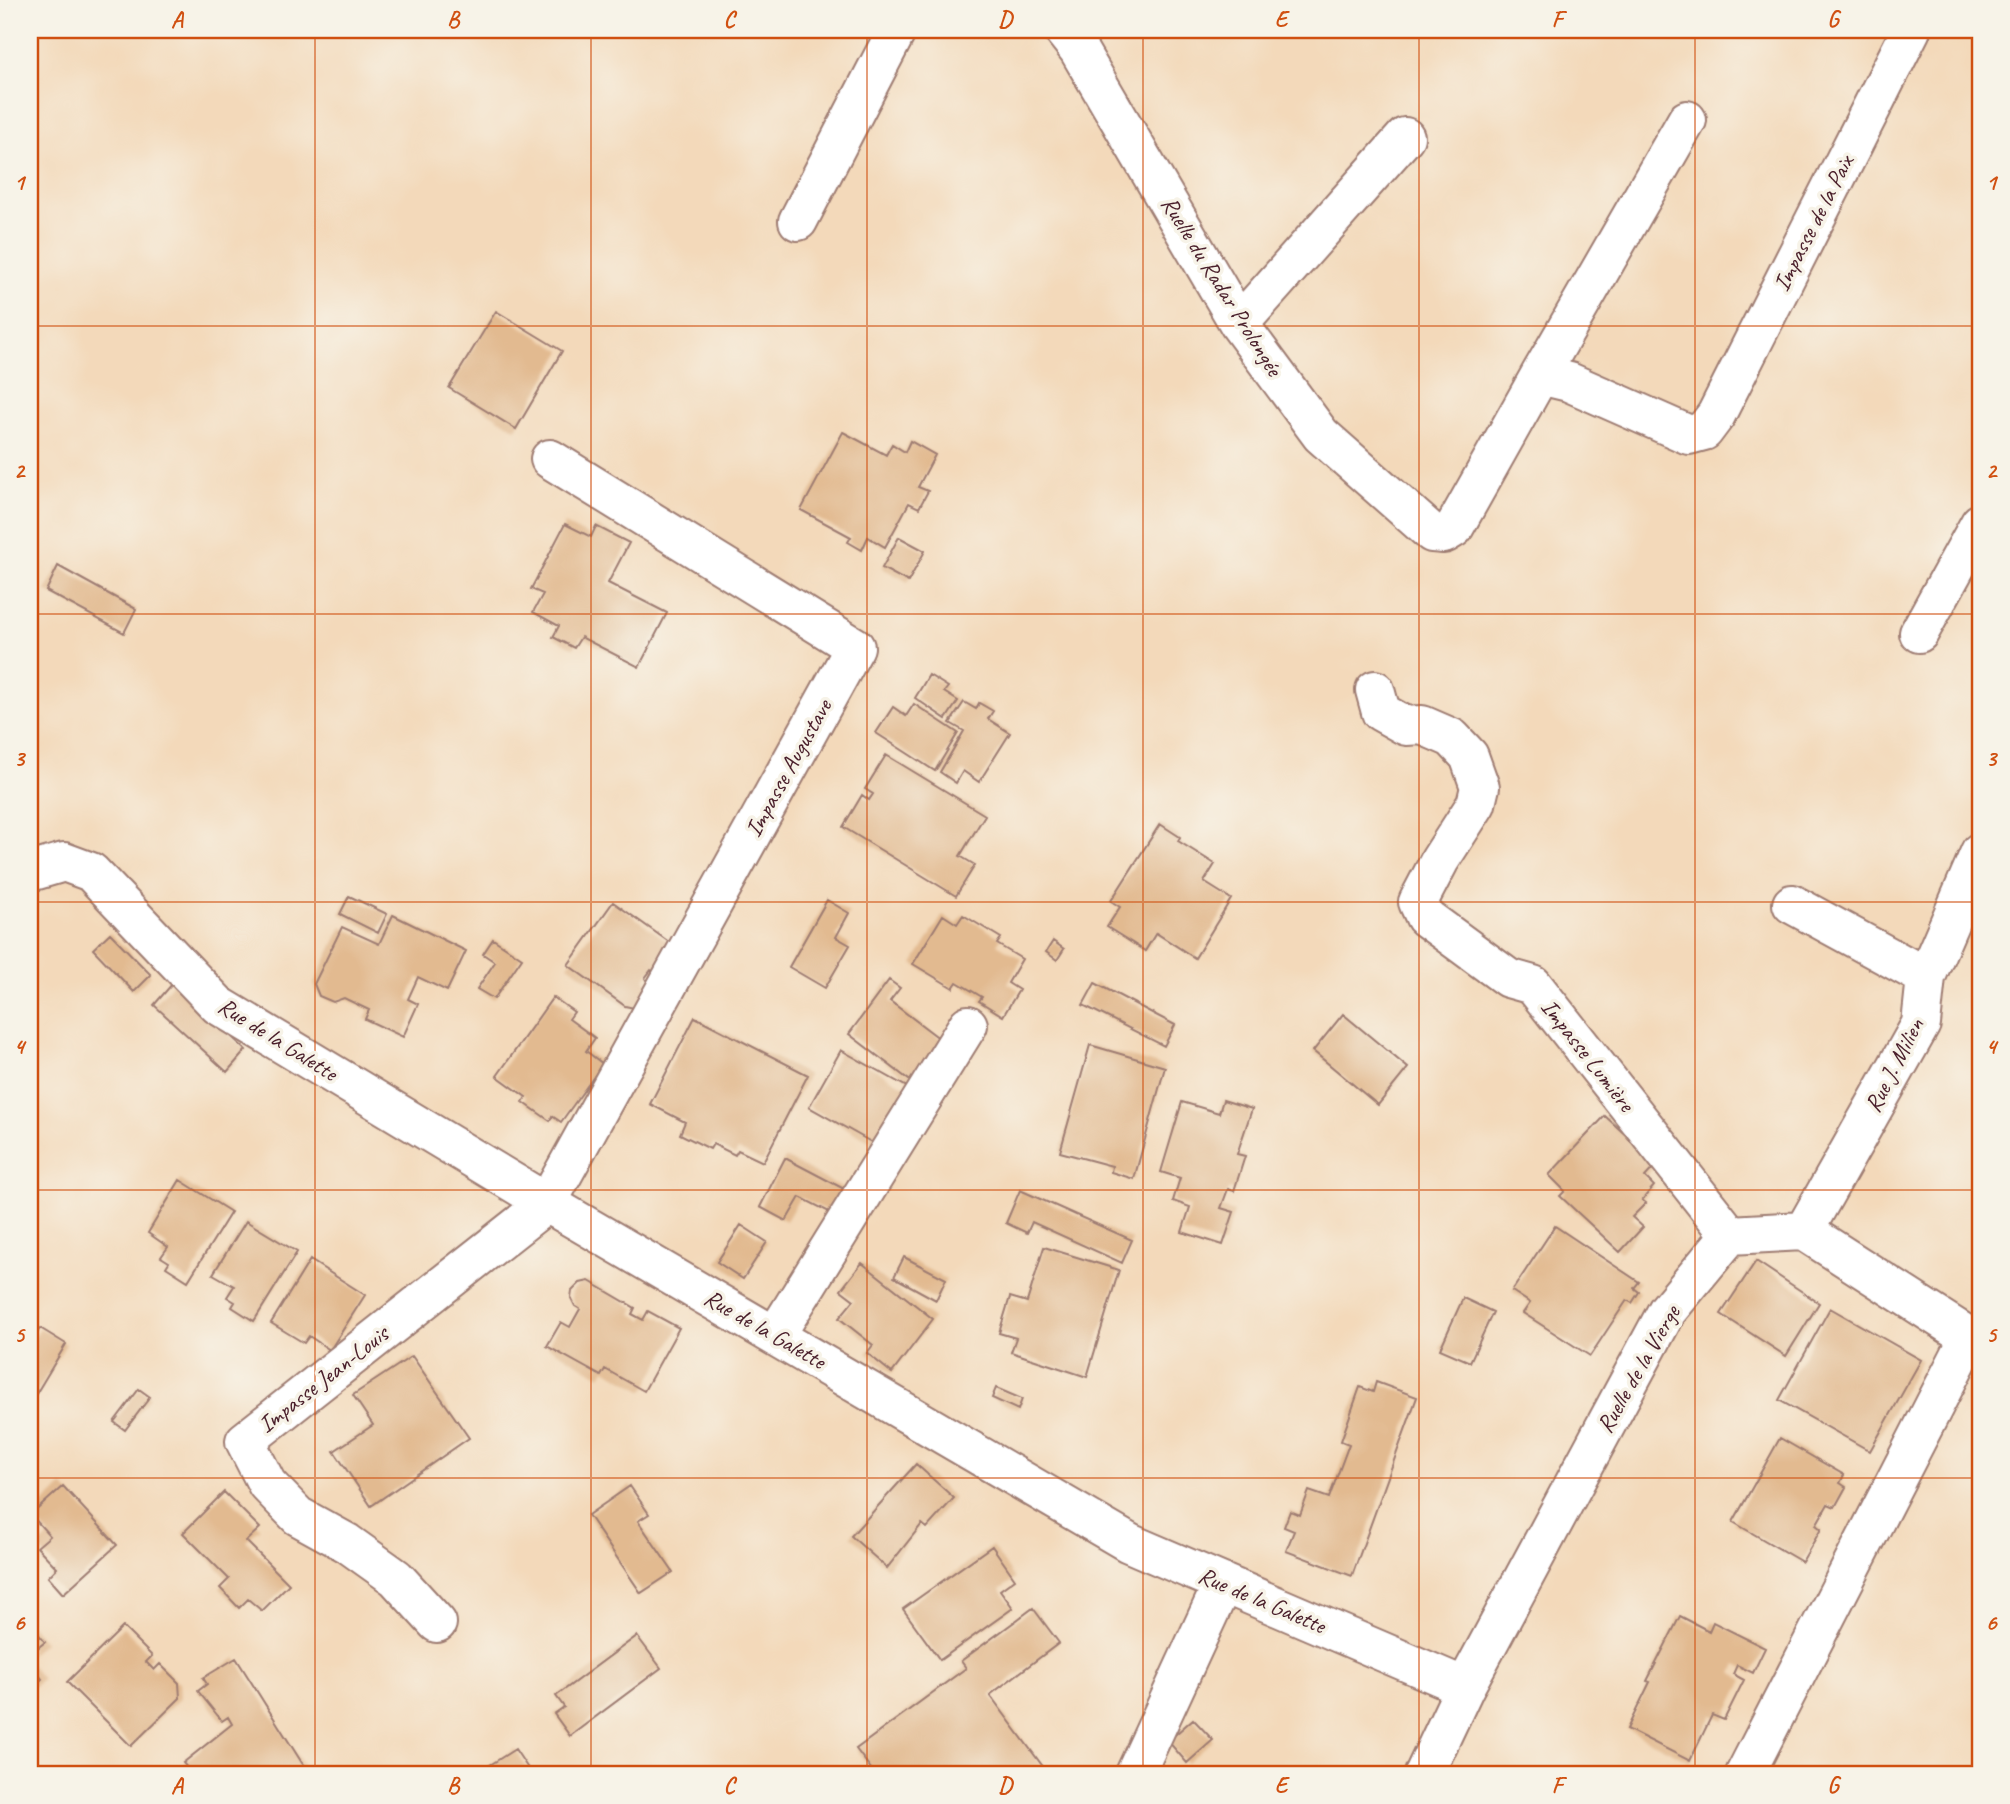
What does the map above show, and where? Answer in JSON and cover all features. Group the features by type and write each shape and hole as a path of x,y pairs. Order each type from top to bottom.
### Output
{"street":[{"path":"798,221 897,30"},
{"name":"Impasse de la Paix","path":"1540,375 1569,382 1689,435 1704,431 1716,415 1911,30"},
{"name":"Ruelle du Radar Prolongée","path":"1077,36 1239,324 1321,435 1432,533 1444,534 1454,528 1540,375"},
{"path":"1540,375 1687,120"},
{"path":"1239,324 1405,137"},
{"name":"Impasse Augustave","path":"547,1203 855,647 550,459"},
{"path":"1919,633 1980,523"},
{"name":"Impasse Lumière","path":"1375,690 1381,712 1406,726 1422,725 1452,738 1468,756 1480,787 1476,804 1440,860 1418,902 1425,917 1508,978 1533,985 1730,1235"},
{"name":"Rue J. Milien","path":"1804,1231 1921,1024 1926,977 1980,852"},
{"name":"Rue de la Galette","path":"30,872 64,862 91,872 218,1004 547,1203 1129,1543 1465,1687"},
{"path":"1792,904 1926,977"},
{"path":"775,1336 968,1025"},
{"name":"Impasse Jean-Louis","path":"437,1623 396,1578 347,1543 299,1516 267,1484 245,1441 547,1203"},
{"path":"1730,1235 1804,1231 1974,1341 1745,1774"},
{"name":"Ruelle de la Vierge","path":"1465,1687 1667,1311 1730,1235"},
{"path":"1135,1774 1223,1583"},
{"path":"1424,1774 1465,1687"}],"building":[{"path":"496,311 562,351 516,429 449,388"},
{"path":"843,432 886,455 892,444 905,452 910,441 935,455 918,487 928,491 919,508 909,503 885,547 868,537 862,550 848,542 851,537 801,510"},
{"path":"565,524 591,537 596,526 629,543 608,583 667,613 639,667 581,637 574,648 553,637 559,626 533,612 543,594 531,589"},
{"path":"899,537 925,551 908,582 882,568"},
{"path":"58,566 136,609 124,633 46,591"},
{"path":"929,675 948,687 944,692 958,701 946,719 915,698"},
{"path":"964,702 976,709 979,703 993,711 988,719 1010,733 979,782 963,771 956,783 940,772 964,731 950,723"},
{"path":"914,704 958,733 935,771 876,733 893,707 906,716"},
{"path":"886,755 985,815 960,856 975,865 956,896 843,827 862,795 869,800 873,794 865,789"},
{"path":"1160,824 1180,837 1178,841 1215,864 1204,882 1231,899 1195,958 1156,933 1145,951 1107,927 1120,907 1111,901"},
{"path":"349,896 387,914 378,933 340,914"},
{"path":"827,900 849,913 836,937 850,945 825,988 789,967"},
{"path":"613,902 676,947 657,974 651,970 645,978 650,987 634,1008 625,1006 568,965"},
{"path":"30,909 35,928 30,929"},
{"path":"393,915 466,951 447,991 418,977 408,999 418,1004 403,1037 365,1019 369,1010 344,998 333,1002 319,996 314,984 342,927 379,944"},
{"path":"943,915 957,924 963,915 1001,938 997,944 1022,959 1008,983 1019,990 1003,1016 979,1001 982,997 957,982 953,988 913,964"},
{"path":"110,933 151,975 134,992 93,949"},
{"path":"493,939 522,958 494,999 477,989 495,962 483,954"},
{"path":"1053,941 1064,949 1057,960 1046,952"},
{"path":"889,980 900,988 890,1001 944,1042 913,1083 849,1034"},
{"path":"173,983 246,1050 227,1072 154,1005"},
{"path":"1095,983 1175,1025 1164,1046 1083,1005"},
{"path":"553,997 574,1012 569,1019 595,1038 586,1051 603,1064 561,1122 552,1116 550,1121 523,1102 526,1097 497,1076"},
{"path":"1343,1014 1408,1068 1378,1105 1313,1051"},
{"path":"695,1017 808,1075 763,1162 738,1150 735,1155 713,1144 710,1149 680,1134 685,1122 650,1104"},
{"path":"1090,1045 1165,1067 1134,1179 1111,1172 1112,1166 1060,1152"},
{"path":"841,1050 912,1090 880,1147 809,1107"},
{"path":"1223,1100 1252,1109 1237,1154 1245,1156 1234,1191 1228,1189 1221,1208 1234,1212 1223,1245 1182,1232 1190,1207 1173,1201 1180,1178 1161,1172 1182,1102 1219,1113"},
{"path":"1605,1116 1657,1164 1645,1177 1654,1186 1642,1200 1646,1203 1632,1217 1643,1227 1620,1252 1560,1196 1565,1191 1549,1175"},
{"path":"785,1158 846,1190 833,1214 800,1197 786,1221 760,1207"},
{"path":"180,1180 231,1212 188,1281 166,1267 169,1262 161,1257 168,1247 148,1233"},
{"path":"1020,1190 1132,1240 1122,1263 1032,1222 1027,1233 1006,1223"},
{"path":"246,1221 297,1252 254,1321 232,1307 235,1302 227,1297 234,1286 213,1274"},
{"path":"741,1225 767,1242 743,1279 717,1262"},
{"path":"1555,1226 1639,1282 1634,1288 1639,1292 1632,1303 1627,1300 1590,1356 1523,1313 1530,1303 1512,1291"},
{"path":"1044,1247 1119,1270 1087,1377 1011,1352 1016,1338 999,1333 1010,1297 1027,1302"},
{"path":"904,1257 946,1279 936,1300 894,1277"},
{"path":"310,1260 365,1295 330,1350 309,1336 304,1343 271,1323"},
{"path":"1756,1261 1819,1303 1786,1356 1721,1314"},
{"path":"862,1263 933,1319 892,1373 867,1353 873,1345 839,1318 854,1300 841,1290"},
{"path":"589,1281 635,1308 632,1314 643,1320 648,1311 679,1328 644,1391 605,1369 601,1376 547,1346 561,1322 570,1327 580,1309 571,1298 572,1291 580,1283"},
{"path":"1463,1298 1493,1312 1470,1362 1440,1349"},
{"path":"1830,1308 1921,1360 1870,1451 1779,1400"},
{"path":"40,1328 66,1344 30,1404 30,1345"},
{"path":"412,1356 469,1438 371,1506 334,1451 373,1425 353,1395"},
{"path":"1376,1382 1417,1397 1352,1576 1286,1551 1294,1531 1284,1527 1290,1511 1300,1515 1309,1491 1329,1498 1349,1444 1341,1441 1360,1387 1373,1392"},
{"path":"996,1388 1022,1399 1018,1410 992,1398"},
{"path":"139,1389 150,1397 125,1430 114,1422"},
{"path":"1780,1438 1844,1475 1840,1483 1846,1487 1835,1507 1828,1504 1816,1525 1821,1529 1802,1562 1733,1522"},
{"path":"916,1464 954,1498 927,1528 922,1524 887,1568 851,1536"},
{"path":"63,1486 117,1545 63,1594 48,1577 57,1568 37,1547 50,1536 31,1515"},
{"path":"630,1486 649,1514 638,1521 673,1572 641,1593 588,1515"},
{"path":"224,1492 260,1528 246,1541 289,1584 262,1611 248,1599 239,1608 220,1588 229,1579 183,1533"},
{"path":"992,1546 1015,1579 1000,1590 1013,1608 940,1660 903,1609"},
{"path":"1033,1608 1059,1643 990,1695 1047,1772 875,1774 856,1749 966,1668 961,1661"},
{"path":"1680,1616 1709,1631 1713,1622 1765,1648 1753,1673 1737,1665 1733,1674 1744,1680 1724,1720 1712,1715 1690,1761 1627,1729 1650,1682 1647,1681"},
{"path":"30,1624 45,1642 30,1654"},
{"path":"123,1627 152,1656 146,1662 154,1670 160,1664 179,1683 180,1698 131,1746 67,1682"},
{"path":"637,1636 661,1668 570,1736 554,1714 564,1707 556,1696"},
{"path":"236,1658 309,1774 192,1774 183,1763 232,1724 228,1717 222,1721 198,1691 207,1684 203,1678"},
{"path":"30,1664 42,1679 30,1690"},
{"path":"1193,1719 1213,1740 1187,1763 1168,1741"},
{"path":"515,1749 531,1773 476,1774"}]}
